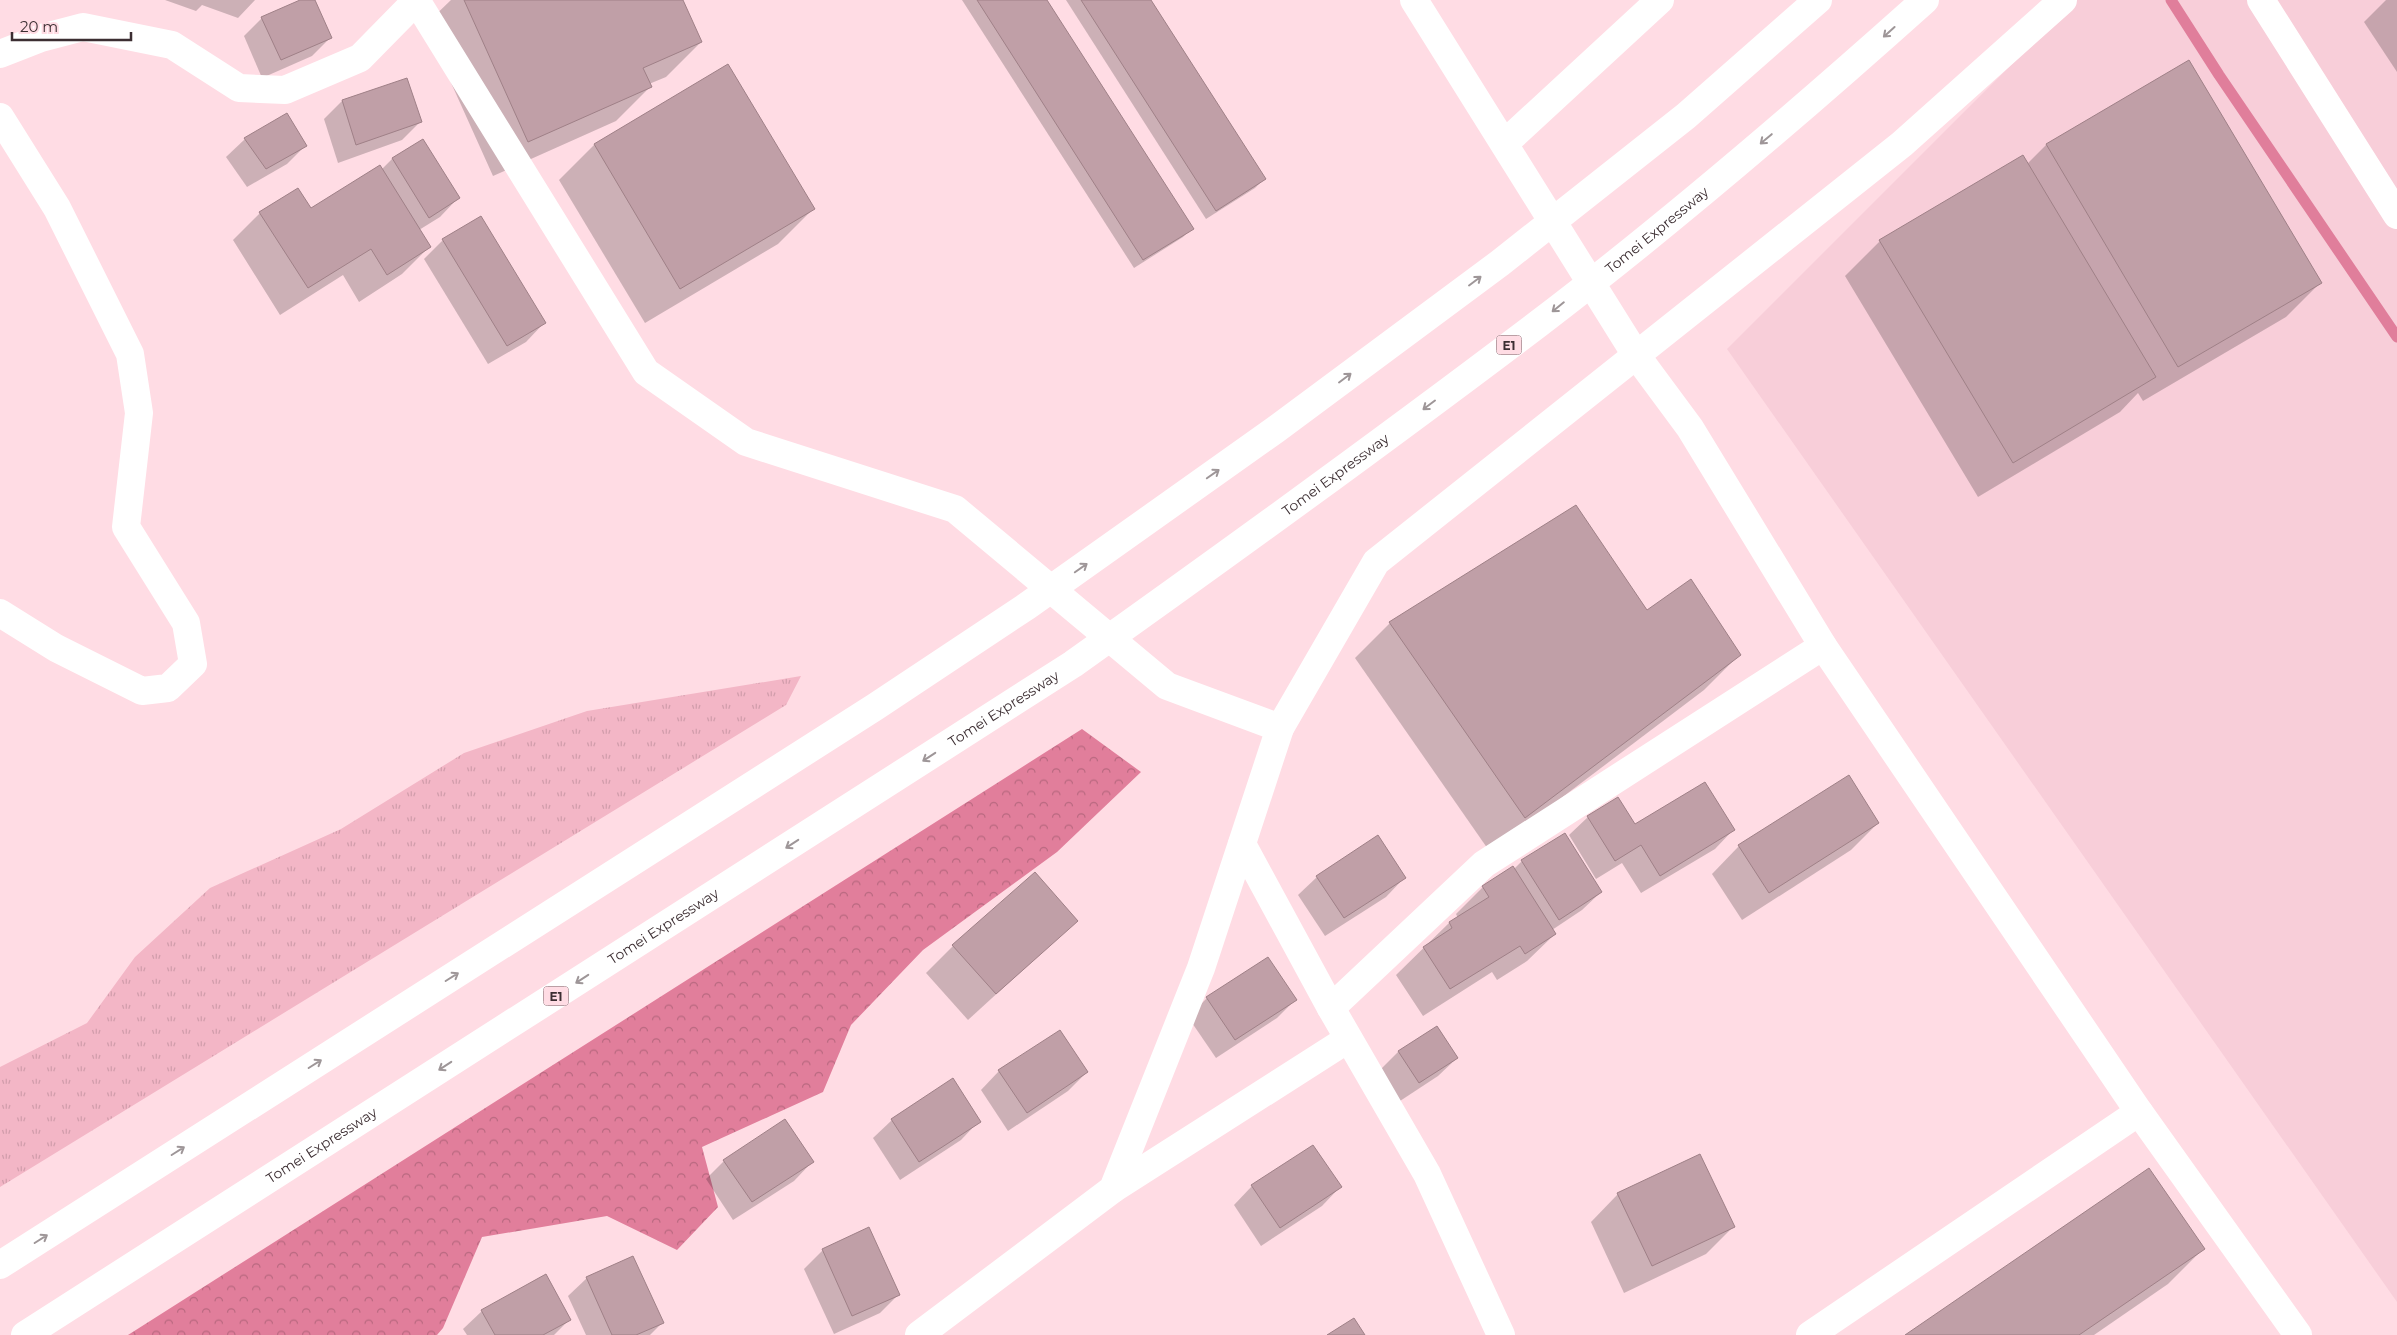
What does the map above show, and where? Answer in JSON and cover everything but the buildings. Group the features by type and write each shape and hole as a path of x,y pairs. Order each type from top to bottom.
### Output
{"main road":[{"path":"0,54 41,38 84,27 172,45 239,88 285,90 360,58 417,0 646,372 746,442 955,509 1167,686 1280,728"},
{"path":"1414,0 1636,355 1690,428 1823,646 2139,1112 2298,1335"},
{"path":"1504,143 1660,0"},
{"path":"0,1265 867,713 1026,606 1275,430 1500,263 1686,116 1818,0"},
{"name":"Tomei Expressway","path":"31,1331 1073,664 1236,548 1539,323 1697,197 1834,81 1925,0"},
{"path":"1113,1189 1201,968 1280,728 1376,562 1902,144 2063,0"},
{"path":"2262,0 2397,215"},
{"path":"0,117 57,208 130,354 139,413 126,527 186,623 193,664 168,688 142,691 56,648 0,614"},
{"path":"1331,1008 1484,864 1823,646"},
{"path":"1242,844 1348,1039 1427,1174 1501,1335"},
{"path":"918,1335 1113,1189 1348,1039"},
{"path":"1810,1335 2139,1112"}],"shaded area":[{"path":"2076,0 2397,0 2397,1302 1727,349"}],"green space":[{"path":"801,676 786,705 0,1187 0,1067 87,1023 135,957 210,888 341,829 464,753 587,711"},
{"path":"1082,729 1141,772 1057,852 923,950 851,1025 823,1092 702,1147 718,1207 677,1250 607,1216 482,1237 443,1328 437,1335 128,1335"}],"waterway":[{"path":"2171,0 2219,75 2397,337"}]}
